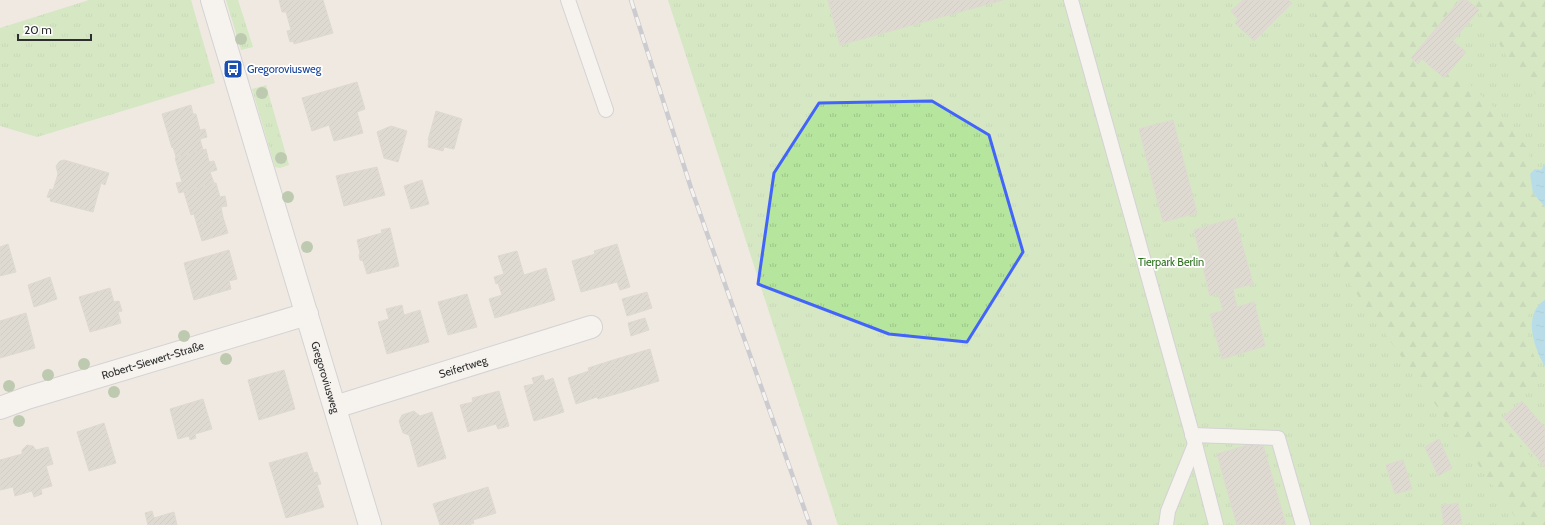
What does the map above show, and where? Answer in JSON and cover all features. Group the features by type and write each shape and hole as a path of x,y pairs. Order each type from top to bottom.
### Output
{"street":[{"name":"Gregoroviusweg","path":"212,0 370,525"},
{"name":"Robert-Siewert-Straße","path":"0,408 33,396 307,314"},
{"name":"Seifertweg","path":"335,407 591,327"}],"lane":[{"path":"568,0 606,110"},
{"path":"1071,0 1194,440 1216,525"},
{"path":"1194,440 1278,438 1303,525"},
{"path":"1166,525 1168,511 1194,440"}],"highlighted area":[{"path":"932,101 989,135 1023,252 967,342 889,334 758,284 774,173 819,103"}],"green space":[{"path":"89,0 191,0 215,83 37,137 0,126 0,28"},
{"path":"226,0 238,0 253,47 241,50"},
{"name":"Tierpark Berlin","path":"668,0 1545,0 1545,525 838,525"},
{"path":"1315,0 1460,0 1411,58 1418,63 1422,59 1454,66 1475,90 1497,110 1529,150 1533,193 1545,207 1545,287 1526,319 1527,337 1542,378 1496,415 1545,474 1545,525 1521,525 1337,266 1316,90"},
{"path":"1467,0 1545,0 1545,101 1540,99 1514,69 1479,10"},
{"path":"266,85 289,165 280,168 275,167 252,89"}],"water":[{"path":"1545,164 1545,207 1533,193 1530,174 1535,169 1541,170"},
{"path":"1545,300 1545,367 1534,341 1532,322 1538,306"}],"building":[{"path":"279,0 323,0 333,33 294,44 293,41 290,42 287,31 291,30 286,12 282,12"},
{"path":"828,0 1003,0 840,45"},
{"path":"1243,0 1288,0 1292,3 1254,41 1235,23 1238,19 1231,11"},
{"path":"1460,0 1467,0 1479,10 1453,41 1466,52 1444,78 1422,59 1418,64 1411,58"},
{"path":"357,82 365,109 357,112 363,133 334,141 329,125 312,131 302,98"},
{"path":"191,105 193,114 196,114 200,130 205,129 207,137 200,139 203,150 176,157 162,114"},
{"path":"436,111 462,119 454,149 444,147 443,151 428,147 428,140"},
{"path":"1173,120 1197,213 1163,222 1139,129"},
{"path":"391,126 407,131 398,162 384,158 377,132"},
{"path":"206,149 209,162 214,161 217,170 210,172 214,183 179,193 176,183 182,182 175,158"},
{"path":"64,160 109,173 105,185 101,183 93,212 50,201 51,198 47,197 50,189 53,190 58,174 56,166 60,161"},
{"path":"377,167 385,195 344,206 336,176"},
{"path":"422,180 429,204 411,209 404,186"},
{"path":"216,183 220,197 225,196 227,206 221,207 223,217 197,225 194,214 191,215 184,192"},
{"path":"223,217 228,233 202,241 197,225"},
{"path":"1235,218 1253,284 1233,289 1237,307 1254,302 1265,346 1222,359 1210,314 1223,311 1218,293 1210,296 1194,230"},
{"path":"390,228 399,266 367,274 363,261 360,260 357,240 382,233 381,230"},
{"path":"8,244 16,272 0,276 0,247"},
{"path":"617,244 630,287 620,290 617,282 581,292 572,261 595,254 594,251"},
{"path":"229,250 237,279 229,281 231,289 194,300 184,263"},
{"path":"517,251 524,275 546,268 555,300 495,318 489,299 502,295 498,283 496,284 494,277 504,274 498,256"},
{"path":"50,277 57,299 34,307 28,285"},
{"path":"110,288 114,302 119,301 122,311 118,312 121,323 90,332 79,297"},
{"path":"647,292 652,308 627,316 622,299"},
{"path":"467,294 477,327 448,335 438,302"},
{"path":"402,305 404,315 420,310 429,342 387,354 378,322 389,319 386,309"},
{"path":"26,313 35,348 0,358 0,321"},
{"path":"645,318 649,330 631,336 628,323"},
{"path":"650,349 659,381 623,392 613,360"},
{"path":"613,360 623,392 598,399 588,368"},
{"path":"284,370 295,409 259,420 248,380"},
{"path":"589,371 597,397 576,404 568,378"},
{"path":"543,375 545,381 553,378 564,412 534,421 524,386 534,384 532,378"},
{"path":"499,391 509,426 498,429 496,424 468,432 460,405 473,402 472,398"},
{"path":"203,399 212,429 195,434 196,438 190,440 189,436 178,439 170,409"},
{"path":"1522,401 1545,428 1545,467 1503,417"},
{"path":"414,411 420,416 432,412 446,458 418,467 409,435 403,433 399,421 402,415"},
{"path":"104,423 116,463 89,471 77,432"},
{"path":"1439,439 1452,468 1438,476 1425,447"},
{"path":"1262,441 1286,525 1237,525 1217,454"},
{"path":"27,445 33,446 36,450 48,447 53,464 46,466 52,486 41,489 42,494 34,497 32,491 15,496 13,487 0,490 0,460 22,454 22,450"},
{"path":"307,452 314,473 317,472 321,484 317,485 324,507 286,518 269,463"},
{"path":"1403,460 1412,489 1395,494 1386,465"},
{"path":"488,487 496,513 473,520 474,523 469,525 440,525 433,504"},
{"path":"1458,503 1462,524 1444,525 1441,506"},
{"path":"152,511 154,518 174,512 177,525 148,525 145,513"}],"railway":[{"path":"631,0 691,188 810,525"}],"place":[{"name":"Gregoroviusweg","path":"233,69"}]}
